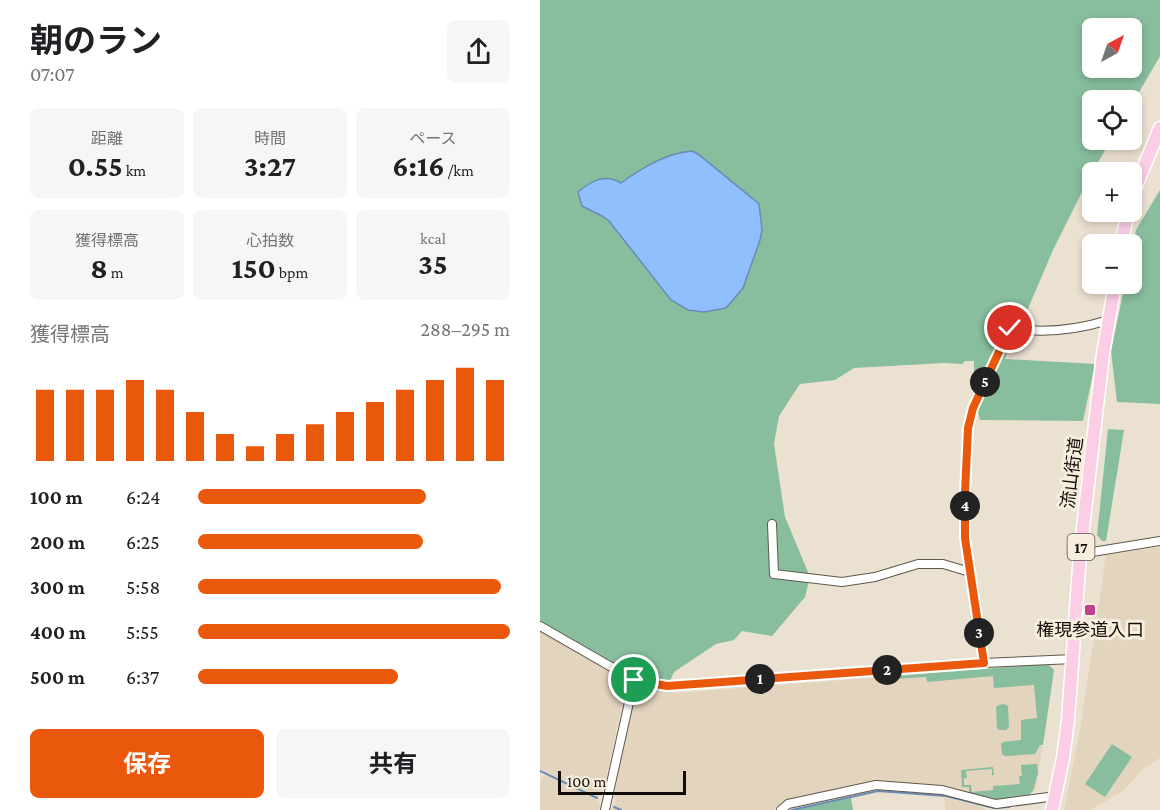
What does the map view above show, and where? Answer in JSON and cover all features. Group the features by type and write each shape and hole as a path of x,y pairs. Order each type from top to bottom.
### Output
{"main road":[{"path":"1142,172 1160,128"},
{"name":"流山街道","path":"1052,810 1067,730 1080,554 1113,294"}],"street":[{"path":"984,663 965,538 968,428 973,408 1010,328 1063,331 1109,320"},
{"path":"772,524 774,574 842,582 875,577 918,564 943,564 970,572"},
{"path":"1080,554 1160,541"},
{"path":"540,626 634,680 667,686 1074,658"},
{"path":"605,810 634,680"},
{"path":"781,810 788,804 876,785 942,790 996,804 1056,796"}],"shaded area":[{"path":"1160,547 1160,758 1142,770 1124,790 1091,810 1064,810 1080,730 1106,555"},
{"path":"540,630 621,677 626,686 606,778 598,797 540,769"},
{"path":"1048,664 1054,670 1036,788 1029,795 996,801 877,782 783,802 775,810 611,810 615,805 616,781 636,690 641,687 677,693"},
{"path":"545,775 597,799 599,810 540,810 540,781"},
{"path":"944,797 979,806 986,810 946,810"}],"green space":[{"path":"540,0 1160,0 1160,56 1140,90 1082,90 1082,150 1105,150 1098,162 1082,162 1082,192 1053,250 1021,325 1016,324 1005,359 1095,364 1083,421 980,420 974,398 974,361 965,361 962,364 854,368 835,380 800,384 779,416 774,444 785,517 810,577 805,597 772,636 742,631 734,640 716,644 674,672 670,681 661,679 648,686 540,623"},
{"path":"1160,190 1160,404 1117,402 1111,351 1123,294 1142,294 1142,234 1135,234"},
{"path":"1108,429 1124,430 1106,541 1102,541 1097,535"},
{"path":"1048,664 1054,670 1043,745 1040,745 1035,754 1005,756 1002,754 1001,744 1021,740 1021,720 1037,718 1034,685 994,688 993,676 927,682 926,677 895,679 895,676"},
{"path":"1004,704 1008,706 1009,727 1006,730 999,730 996,707"},
{"path":"1112,744 1132,757 1105,797 1085,784"},
{"path":"1037,764 1038,773 1033,791 1029,795 996,801 969,794 969,787 962,787 961,770 993,767 994,775 992,775 992,769 966,771 967,778 964,778 964,785 971,785 972,792 993,790 993,786 1020,784 1021,765"},
{"path":"851,798 853,810 794,810"}],"water":[{"path":"692,151 759,204 762,230 743,288 726,308 704,312 688,310 671,300 609,221 582,206 578,192 598,180 609,179 621,183 664,158"}],"waterway":[{"path":"540,771 597,798"},
{"path":"792,810 878,791 946,796 994,808 1009,807"},
{"path":"614,807 621,810"}],"place":[{"name":"権現参道入口","path":"1090,610"}],"route":[{"path":"634,680 667,686 984,663 965,538 968,428 973,408 1010,328"}]}
